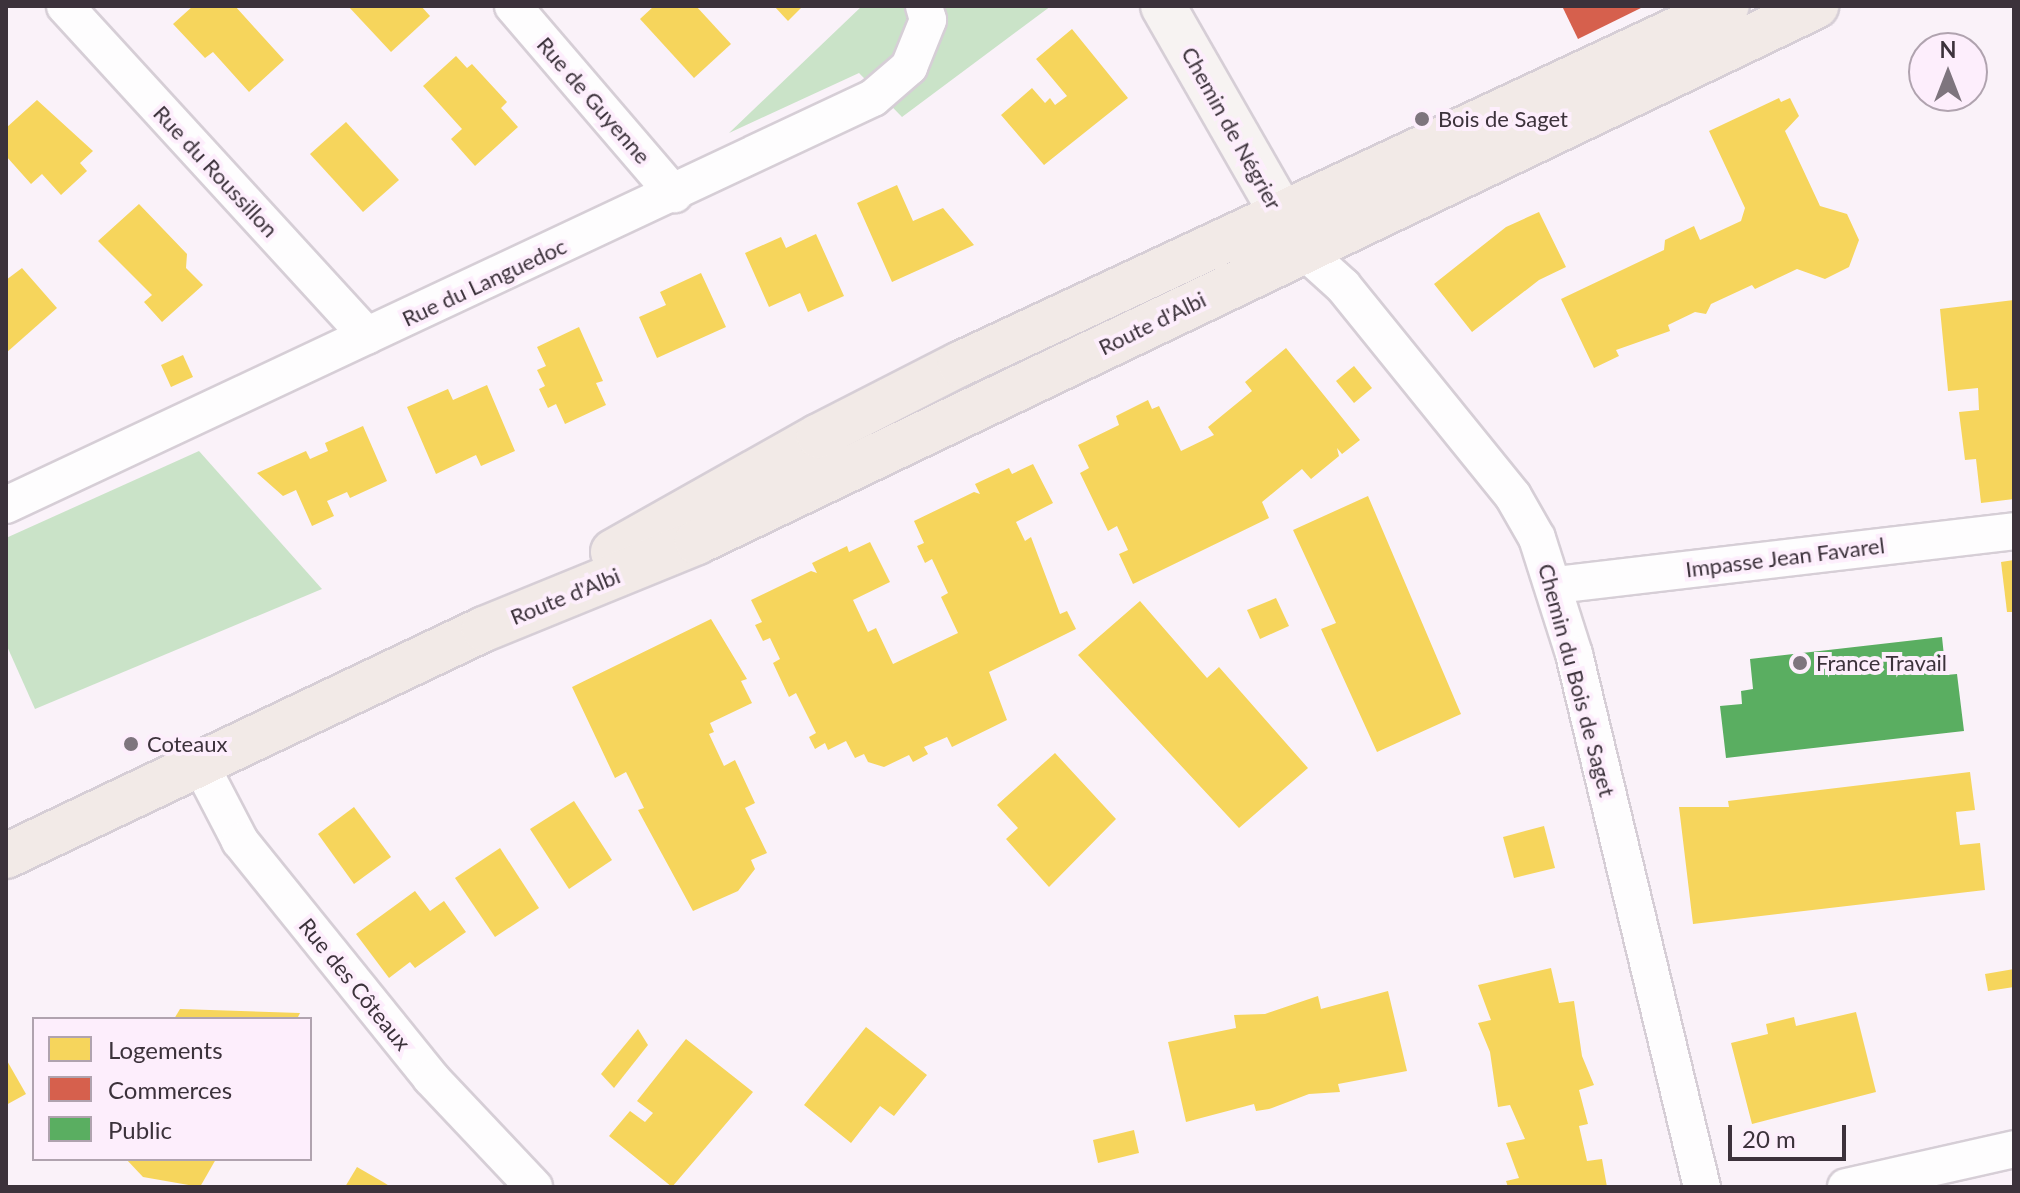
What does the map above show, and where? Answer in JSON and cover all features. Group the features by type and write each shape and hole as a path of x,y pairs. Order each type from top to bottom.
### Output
{"main road":[{"name":"Route d'Albi","path":"484,629 819,436 1278,212 1727,6"},
{"name":"Route d'Albi","path":"6,856 484,629 697,542 1302,249 1816,6"}],"street":[{"name":"Rue du Roussillon","path":"65,6 367,336"},
{"name":"Rue de Guyenne","path":"513,6 674,194"},
{"name":"Chemin de Négrier","path":"1163,6 1278,212 1302,249"},
{"name":"Rue du Languedoc","path":"6,505 873,98 909,67 926,13"},
{"name":"Chemin du Bois de Saget","path":"1302,249 1343,286 1513,496 1556,585 1702,1187"},
{"name":"Impasse Jean Favarel","path":"1556,585 2014,531"},
{"name":"Rue des Côteaux","path":"200,764 240,841 431,1078 534,1187"},
{"path":"1846,1187 2014,1149"}],"green space":[{"path":"862,6 1051,6 902,117 859,73 729,133"},
{"path":"199,451 322,589 35,709 6,644 6,538"}],"building: Logements":[{"path":"193,6 235,6 284,60 249,92 213,52 205,58 173,24"},
{"path":"348,6 421,6 430,16 391,52"},
{"path":"654,6 696,6 731,44 694,78 640,19"},
{"path":"774,6 803,6 788,21"},
{"path":"1072,29 1128,98 1044,165 1001,115 1032,88 1045,103 1050,98 1055,105 1067,96 1036,59"},
{"path":"456,56 467,68 472,64 507,102 501,108 518,127 475,166 451,139 462,129 423,86"},
{"path":"1779,98 1781,102 1790,98 1799,116 1785,131 1820,206 1847,214 1859,240 1849,267 1825,279 1797,269 1755,289 1752,285 1711,304 1706,314 1695,312 1668,325 1670,331 1616,350 1619,356 1594,368 1561,299 1664,250 1665,240 1694,226 1700,240 1741,221 1745,208 1709,131"},
{"path":"37,100 93,151 80,163 87,171 61,195 42,174 31,184 6,156 6,128"},
{"path":"346,122 399,180 363,212 310,154"},
{"path":"897,185 913,221 943,208 974,245 892,282 857,203"},
{"path":"139,204 187,254 186,268 203,285 162,322 144,302 152,295 98,241"},
{"path":"1539,212 1566,267 1539,280 1472,332 1434,284 1506,227"},
{"path":"816,234 844,296 808,312 800,293 769,307 745,253 781,237 786,248"},
{"path":"22,268 57,308 6,353 6,280"},
{"path":"701,273 726,327 657,358 639,317 666,305 660,292"},
{"path":"2014,300 2014,499 1981,503 1976,459 1965,460 1959,412 1979,410 1978,388 1948,391 1940,309"},
{"path":"579,327 603,381 596,383 606,405 565,424 556,404 548,408 539,389 545,386 537,370 546,366 537,347"},
{"path":"1286,348 1360,440 1342,454 1337,448 1339,456 1311,479 1302,469 1262,502 1269,518 1133,584 1119,554 1128,550 1117,526 1108,531 1080,473 1089,468 1078,445 1119,425 1116,416 1148,400 1152,409 1159,406 1181,451 1214,435 1208,427 1252,391 1245,382"},
{"path":"183,355 193,377 171,387 161,365"},
{"path":"1354,366 1372,388 1354,403 1336,381"},
{"path":"487,385 515,451 481,466 476,455 436,474 407,407 448,389 453,400"},
{"path":"363,426 387,481 350,498 347,492 327,501 334,516 312,526 296,490 283,496 257,473 306,451 310,459 328,451 325,443"},
{"path":"1033,464 1053,503 1016,522 1025,541 1031,537 1060,614 1067,611 1076,629 989,672 1007,720 952,747 947,737 924,747 928,754 913,762 909,755 884,767 868,762 864,754 855,758 846,741 828,750 825,743 815,749 809,737 816,733 796,693 789,697 773,663 780,659 770,638 763,641 755,625 762,622 751,600 811,571 817,573 812,563 847,546 849,552 870,542 890,582 853,600 868,632 876,628 893,664 958,633 941,597 948,593 932,559 925,563 917,546 924,543 914,521 974,492 980,494 975,484 1009,468 1012,474"},
{"path":"1368,496 1461,714 1377,752 1321,629 1336,623 1293,530"},
{"path":"2014,560 2014,612 2007,612 2001,562"},
{"path":"1276,598 1289,626 1260,639 1247,610"},
{"path":"1140,601 1207,678 1219,667 1308,768 1239,828 1078,655"},
{"path":"711,619 747,679 741,681 752,703 710,723 714,732 709,734 724,766 735,760 755,803 745,808 767,853 751,860 755,869 738,891 693,911 638,810 644,808 626,772 615,778 572,687"},
{"path":"1055,753 1116,819 1049,887 1006,839 1018,828 997,805"},
{"path":"1970,772 1975,810 1956,812 1960,845 1980,843 1985,890 1693,924 1679,807 1729,807 1728,801"},
{"path":"574,801 612,860 569,889 530,829"},
{"path":"354,807 391,857 354,884 318,834"},
{"path":"1544,826 1555,868 1514,878 1503,837"},
{"path":"500,848 539,908 495,937 455,878"},
{"path":"415,891 430,911 444,901 466,932 415,968 410,962 389,978 356,934"},
{"path":"1551,968 1559,1003 1574,1001 1582,1056 1594,1085 1579,1090 1588,1124 1579,1126 1587,1161 1602,1159 1607,1187 1508,1187 1506,1181 1519,1178 1506,1143 1525,1139 1510,1105 1498,1107 1490,1052 1478,1023 1491,1020 1478,985"},
{"path":"2014,969 2014,987 1988,991 1985,974"},
{"path":"1388,991 1407,1071 1338,1084 1340,1092 1309,1094 1269,1109 1256,1111 1254,1104 1186,1122 1168,1042 1236,1028 1234,1015 1265,1014 1318,996 1321,1009"},
{"path":"180,1009 300,1013 298,1017 175,1017"},
{"path":"1856,1012 1876,1092 1752,1124 1731,1043 1768,1034 1766,1024 1794,1017 1796,1026"},
{"path":"866,1027 927,1075 894,1116 880,1106 851,1143 804,1105"},
{"path":"638,1029 648,1045 614,1088 601,1074"},
{"path":"686,1039 753,1092 672,1187 609,1136 630,1111 645,1122 653,1113 637,1101"},
{"path":"6,1059 26,1094 6,1105"},
{"path":"1134,1130 1139,1153 1098,1163 1093,1140"},
{"path":"128,1161 215,1161 200,1187 143,1177"},
{"path":"357,1167 383,1182 391,1187 345,1187"}],"building: Commerces":[{"path":"1562,6 1645,6 1578,39"}],"building: Public":[{"path":"1942,637 1946,675 1957,674 1964,731 1726,758 1720,706 1742,704 1741,691 1753,689 1750,659"}],"place":[{"name":"Bois de Saget","path":"1422,119"},
{"name":"France Travail","path":"1800,663"},
{"name":"Coteaux","path":"131,744"}]}
